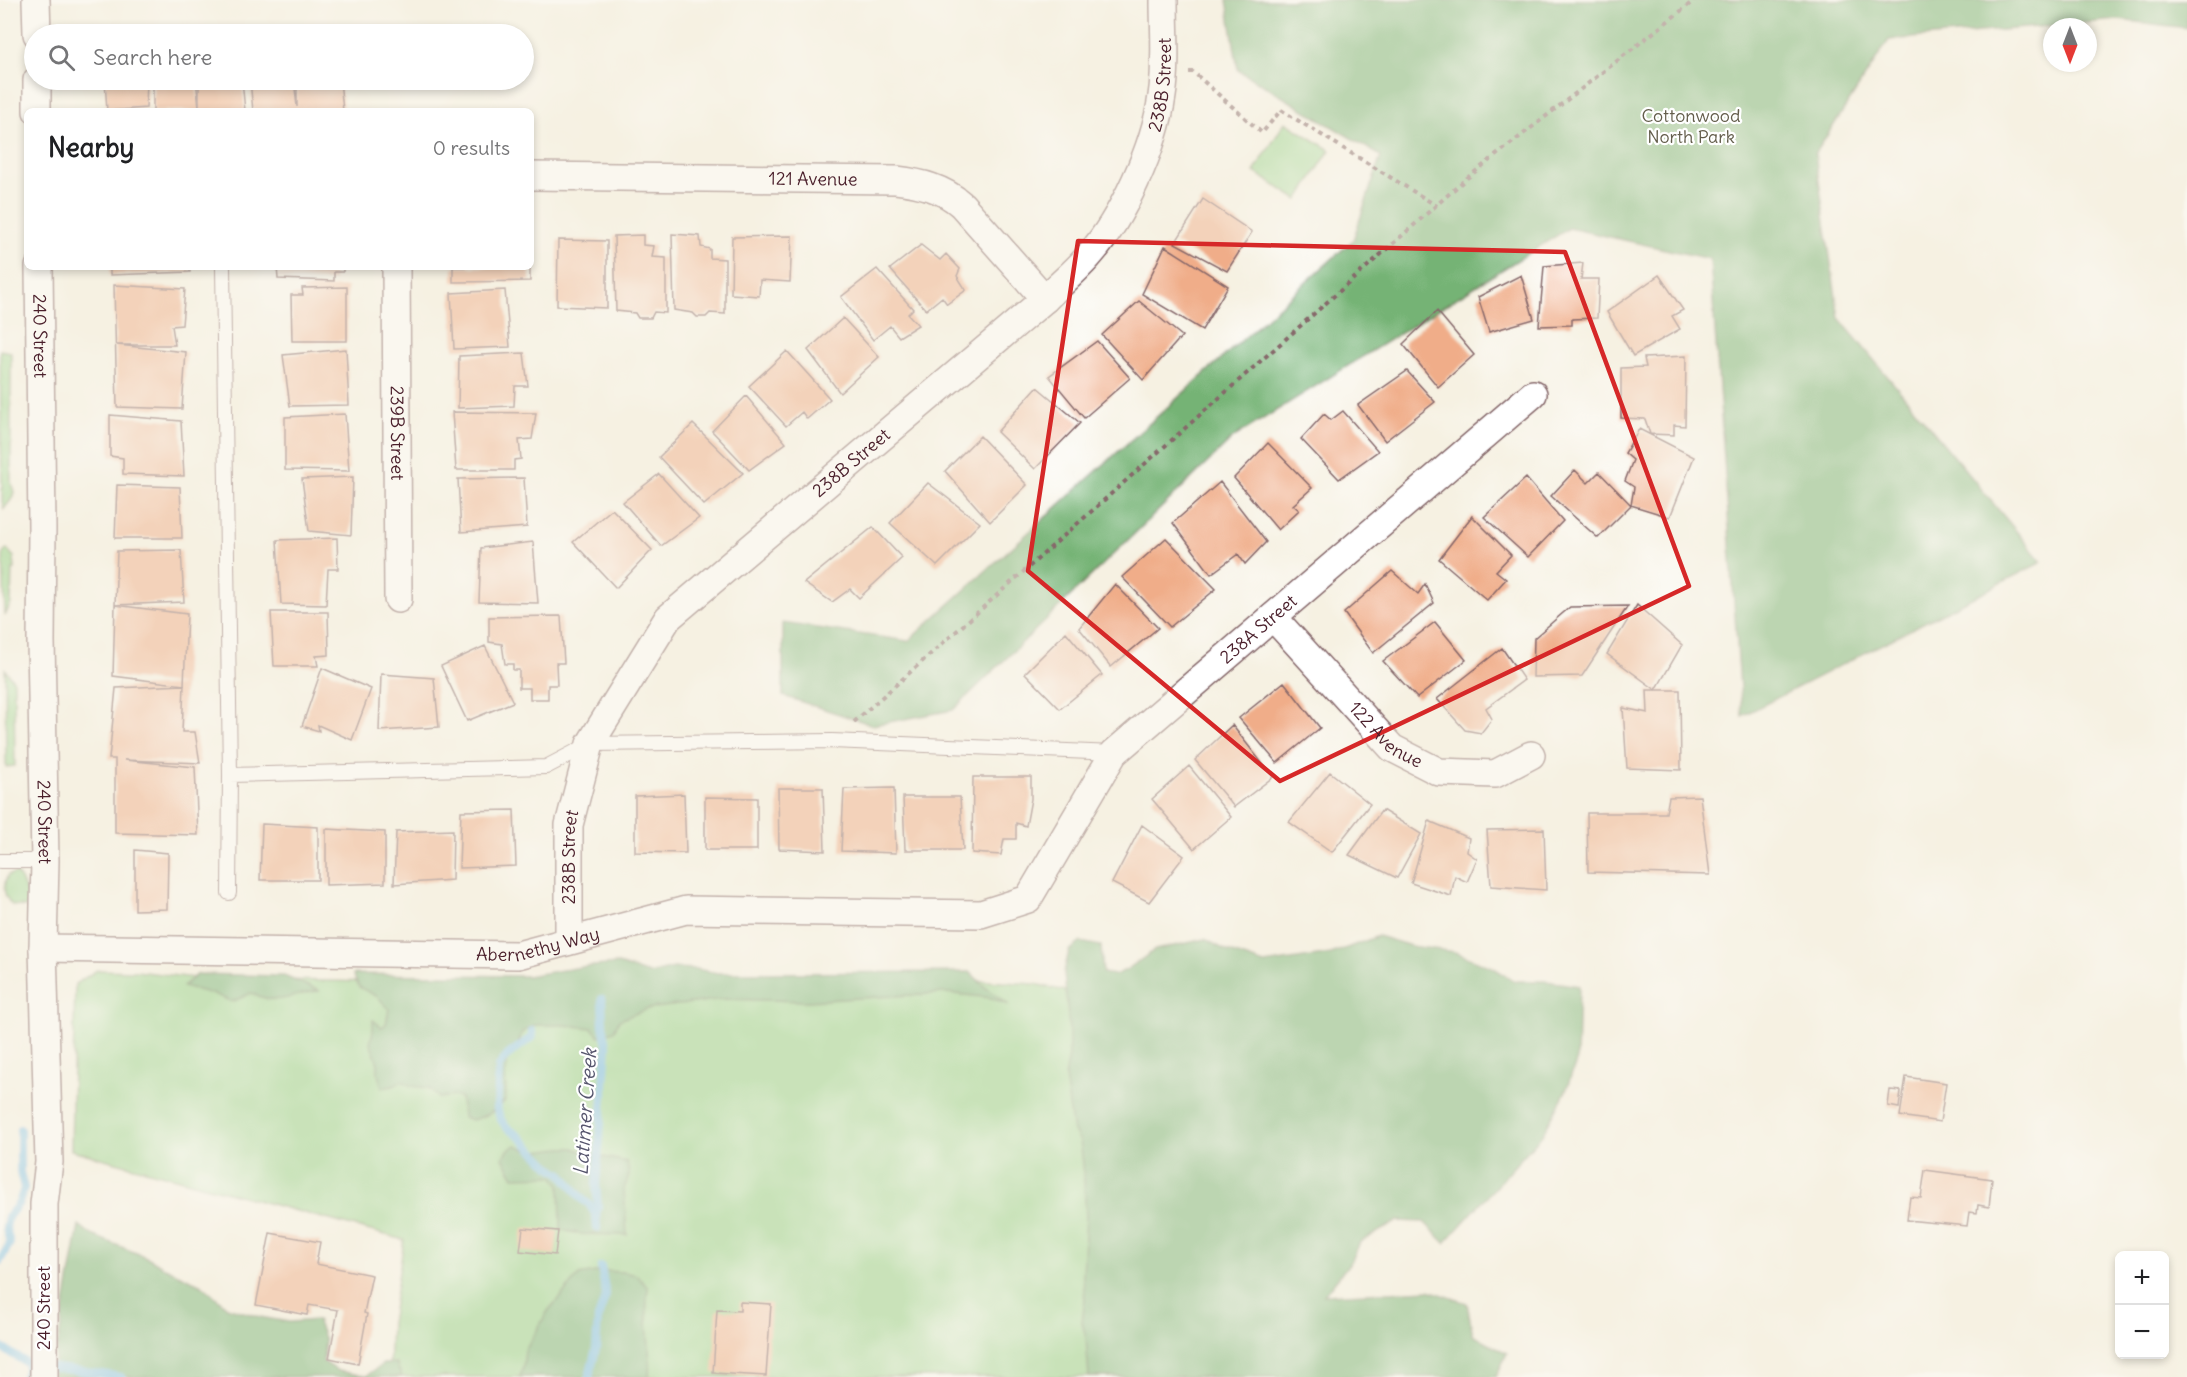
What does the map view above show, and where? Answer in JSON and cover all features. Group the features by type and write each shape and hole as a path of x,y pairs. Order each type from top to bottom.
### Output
{"street":[{"path":"36,0 37,24"},
{"name":"238B Street","path":"569,941 569,825 590,744 668,618 1045,299 1089,257 1116,219 1155,133 1164,71 1164,0"},
{"path":"37,90 37,108"},
{"name":"121 Avenue","path":"534,176 918,182 952,197 962,205 1045,299"},
{"name":"240 Street","path":"39,270 45,861 43,948 49,1162 44,1204 44,1377"},
{"name":"239B Street","path":"396,270 398,599"},
{"name":"238A Street","path":"1028,899 1114,753 1533,394"},
{"name":"122 Avenue","path":"1273,616 1392,748 1439,772 1495,774 1531,755"},
{"name":"Abernethy Way","path":"43,948 518,955 686,910 981,914 1028,899"}],"lane":[{"path":"223,270 230,775 229,893"},
{"path":"230,775 546,767 590,744 832,741 1114,753"},
{"path":"0,861 45,861"}],"path":[{"path":"832,741 1476,171 1695,0"},
{"path":"1164,71 1193,72 1262,133 1281,110 1437,206"}],"highlighted area":[{"path":"1078,241 1565,252 1689,586 1280,781 1028,571"}],"green space":[{"name":"Cottonwood North Park","path":"1227,0 2187,0 2187,28 2118,20 2097,22 2097,18 2043,18 2043,27 1889,40 1815,154 1839,318 2042,562 1742,716 1710,259 1569,228 1234,437 953,710 873,725 783,696 783,623 908,641 1353,240 1381,156 1238,70"},
{"path":"1285,122 1330,150 1298,200 1254,172"},
{"path":"0,350 11,352 11,482 14,492 12,499 4,509 2,502"},
{"path":"7,549 14,557 15,569 12,569 11,603 5,616 3,556"},
{"path":"5,669 14,681 15,766 6,767"},
{"path":"16,873 23,883 27,896 29,904 25,907 12,905 5,894 8,875"},
{"path":"1378,936 1411,946 1455,952 1494,968 1514,981 1546,981 1579,986 1577,1059 1565,1093 1542,1135 1445,1243 1424,1222 1398,1221 1360,1242 1352,1260 1324,1295 1429,1290 1467,1303 1473,1335 1507,1353 1496,1377 1089,1377 1086,1338 1082,1322 1085,1300 1083,1277 1086,1216 1083,1163 1080,1141 1073,1132 1065,1077 1069,1056 1069,1027 1064,972 1069,951 1081,942 1101,946 1103,973 1115,975 1155,950 1205,939 1227,951 1264,964 1331,954"},
{"path":"618,964 649,974 674,968 718,973 970,972 986,988 1009,1005 992,998 946,993 807,1001 723,999 647,1009 619,1020 614,1031 599,1036 592,1028 564,1025 535,1025 522,1032 506,1068 506,1099 491,1112 472,1120 463,1117 461,1098 453,1096 439,1098 429,1088 411,1086 403,1081 382,1088 378,1063 370,1043 373,1020 382,1027 386,1024 389,1009 378,997 359,987 353,974 527,976 581,967"},
{"path":"97,970 136,971 195,978 464,984 921,977 1035,984 1101,999 1110,1377 389,1377 391,1323 404,1240 71,1150 75,984"},
{"path":"198,974 284,976 320,991 279,999 251,993 232,1002 183,986"},
{"path":"516,1145 537,1151 574,1148 589,1154 627,1162 629,1175 624,1189 627,1235 582,1234 561,1230 560,1185 553,1176 514,1177 503,1158 508,1150"},
{"path":"79,1225 92,1235 151,1259 202,1285 227,1307 260,1317 289,1322 317,1320 325,1340 323,1361 338,1371 366,1376 383,1364 396,1363 402,1377 52,1377"},
{"path":"601,1271 637,1275 648,1288 646,1311 649,1377 520,1377 525,1351 548,1311 579,1275"}],"building":[{"path":"106,90 147,90 146,108 107,108"},
{"path":"153,90 197,90 199,107 199,90 243,90 245,108 153,108"},
{"path":"251,90 295,90 297,107 297,90 341,90 343,108 253,108"},
{"path":"1203,199 1252,232 1227,271 1175,243"},
{"path":"672,234 700,236 701,247 710,249 710,258 725,259 725,314 710,313 706,317 697,317 693,313 674,310"},
{"path":"643,235 643,245 654,246 652,257 666,258 666,313 654,312 651,318 638,318 635,313 616,311 614,236"},
{"path":"792,236 790,282 760,280 759,296 731,294 732,237"},
{"path":"558,240 607,241 607,308 557,306"},
{"path":"921,245 940,260 946,254 960,269 957,276 966,290 947,304 942,297 926,310 890,269"},
{"path":"1165,246 1228,286 1202,330 1142,294"},
{"path":"1583,263 1581,279 1599,279 1597,318 1572,319 1572,325 1539,326 1544,266"},
{"path":"877,269 913,309 908,314 918,325 899,337 890,326 873,340 841,297"},
{"path":"110,270 190,270 190,272 110,275"},
{"path":"277,270 343,270 343,272 334,272 334,281 278,279"},
{"path":"453,270 530,270 530,281 453,282"},
{"path":"1521,275 1534,319 1489,332 1478,297"},
{"path":"1659,275 1683,310 1672,316 1680,329 1633,356 1607,312"},
{"path":"114,285 185,289 182,325 172,326 175,345 117,345 186,352 182,409 117,407"},
{"path":"347,287 347,341 292,341 291,295 303,295 302,288"},
{"path":"505,290 510,347 454,349 451,293"},
{"path":"1139,301 1182,336 1143,380 1102,335"},
{"path":"1437,311 1474,355 1438,387 1403,344"},
{"path":"843,318 879,357 840,393 808,350"},
{"path":"1097,341 1130,378 1084,418 1049,376"},
{"path":"346,349 349,405 290,406 283,355"},
{"path":"787,351 830,399 807,419 802,412 786,426 749,386"},
{"path":"524,353 528,386 515,386 514,406 458,408 459,356"},
{"path":"1686,356 1685,426 1674,425 1674,435 1650,434 1645,419 1621,418 1621,368 1646,367 1644,358"},
{"path":"1407,371 1435,402 1385,441 1358,405"},
{"path":"1037,387 1080,423 1035,469 997,432"},
{"path":"746,396 786,443 749,470 712,431"},
{"path":"1343,411 1378,451 1339,479 1301,439 1324,414 1331,420"},
{"path":"452,412 536,413 532,439 519,440 521,459 514,460 514,470 456,470"},
{"path":"345,414 349,471 285,470 285,417"},
{"path":"110,415 181,421 184,476 123,474 123,458 110,456"},
{"path":"693,424 743,473 704,505 659,457"},
{"path":"1639,429 1694,457 1670,517 1631,505 1634,487 1625,481 1633,460 1625,453"},
{"path":"980,436 1027,485 990,522 945,471"},
{"path":"1268,443 1312,488 1293,505 1299,510 1278,530 1234,478"},
{"path":"1575,470 1588,483 1599,472 1631,505 1598,538 1551,496"},
{"path":"659,474 699,518 661,546 623,502"},
{"path":"353,477 351,535 309,531 302,479"},
{"path":"524,478 527,527 461,532 458,479"},
{"path":"1526,478 1563,521 1528,557 1484,517"},
{"path":"1220,482 1266,542 1245,564 1238,554 1211,574 1173,523"},
{"path":"928,483 980,523 937,566 890,523"},
{"path":"117,485 180,487 182,538 115,538"},
{"path":"612,509 652,550 616,588 573,542"},
{"path":"1472,516 1511,555 1496,571 1506,579 1487,600 1439,559"},
{"path":"873,527 902,558 859,598 850,589 832,602 804,583"},
{"path":"337,538 338,569 328,569 326,605 281,604 277,540"},
{"path":"1166,538 1216,589 1170,627 1122,577"},
{"path":"533,542 538,603 479,602 481,548"},
{"path":"181,550 184,602 115,605 117,551"},
{"path":"1392,571 1418,594 1425,584 1434,603 1373,653 1344,613"},
{"path":"1115,584 1158,628 1111,667 1079,628"},
{"path":"115,605 187,614 184,685 113,676"},
{"path":"1637,605 1682,645 1656,690 1607,654"},
{"path":"1628,606 1582,676 1533,677 1534,638 1570,607"},
{"path":"271,612 328,612 329,655 316,656 318,666 274,666"},
{"path":"561,616 564,663 556,663 557,685 548,685 548,699 530,699 530,688 519,688 519,670 513,670 513,664 505,664 502,644 489,642 489,617"},
{"path":"1435,622 1466,660 1417,698 1383,661"},
{"path":"1066,632 1102,675 1060,709 1025,673"},
{"path":"485,646 513,702 467,721 441,666"},
{"path":"1502,648 1524,680 1486,708 1492,719 1481,733 1465,730 1437,699"},
{"path":"322,668 371,689 352,740 318,725 319,731 302,726"},
{"path":"381,674 434,678 439,727 379,731"},
{"path":"1284,682 1320,728 1277,763 1239,718"},
{"path":"184,685 182,732 195,732 200,763 124,760 195,767 198,835 115,833 115,759 109,759 116,688"},
{"path":"1647,690 1680,690 1681,770 1627,768 1623,708 1648,713"},
{"path":"1232,725 1273,777 1234,807 1195,760"},
{"path":"1189,766 1231,817 1194,849 1152,799"},
{"path":"1330,772 1370,804 1332,852 1289,822"},
{"path":"973,777 1031,777 1031,799 1026,826 1016,823 1016,839 1004,839 1001,855 972,853"},
{"path":"778,788 823,788 825,851 779,849"},
{"path":"894,788 896,853 841,851 844,789"},
{"path":"684,794 686,853 635,852 635,796"},
{"path":"1700,796 1710,875 1588,872 1587,813 1666,813 1669,797"},
{"path":"705,797 757,798 757,850 705,850"},
{"path":"903,797 960,797 963,850 905,850"},
{"path":"514,810 516,866 459,868 461,811"},
{"path":"1382,810 1421,834 1397,878 1349,855"},
{"path":"1429,821 1469,838 1467,852 1477,859 1467,882 1455,876 1451,896 1411,883"},
{"path":"262,824 318,827 318,880 260,880"},
{"path":"1142,825 1184,856 1149,902 1112,883"},
{"path":"326,829 385,832 385,883 326,885"},
{"path":"1544,829 1546,890 1491,886 1487,830"},
{"path":"453,830 452,880 394,884 396,832"},
{"path":"135,850 168,853 167,909 135,910"},
{"path":"1906,1077 1946,1083 1940,1122 1900,1116"},
{"path":"1890,1090 1901,1091 1899,1108 1888,1106"},
{"path":"1925,1170 1992,1179 1989,1207 1978,1205 1977,1213 1969,1212 1967,1226 1907,1220 1910,1197 1921,1198"},
{"path":"523,1228 558,1231 555,1255 520,1251"},
{"path":"270,1233 320,1242 316,1264 372,1275 364,1313 367,1314 358,1364 329,1358 338,1310 309,1305 307,1315 256,1305"},
{"path":"740,1302 771,1304 766,1376 713,1373 717,1310 740,1311"}],"waterway":[{"name":"Latimer Creek","path":"597,1228 596,1185 607,1046 602,999"},
{"path":"532,1031 532,1037 508,1055 499,1066 497,1109 500,1118 506,1127 519,1136 548,1165 562,1174 596,1215"},
{"name":"Latimer Creek","path":"0,1261 10,1243 6,1228 8,1217 19,1203 24,1188 20,1172 20,1129"},
{"name":"Latimer Creek","path":"589,1377 596,1349 598,1318 606,1295 601,1267"},
{"name":"Latimer Creek","path":"0,1347 29,1364 121,1377"},
{"name":"Latimer Creek","path":"25,1377 29,1364"}]}
